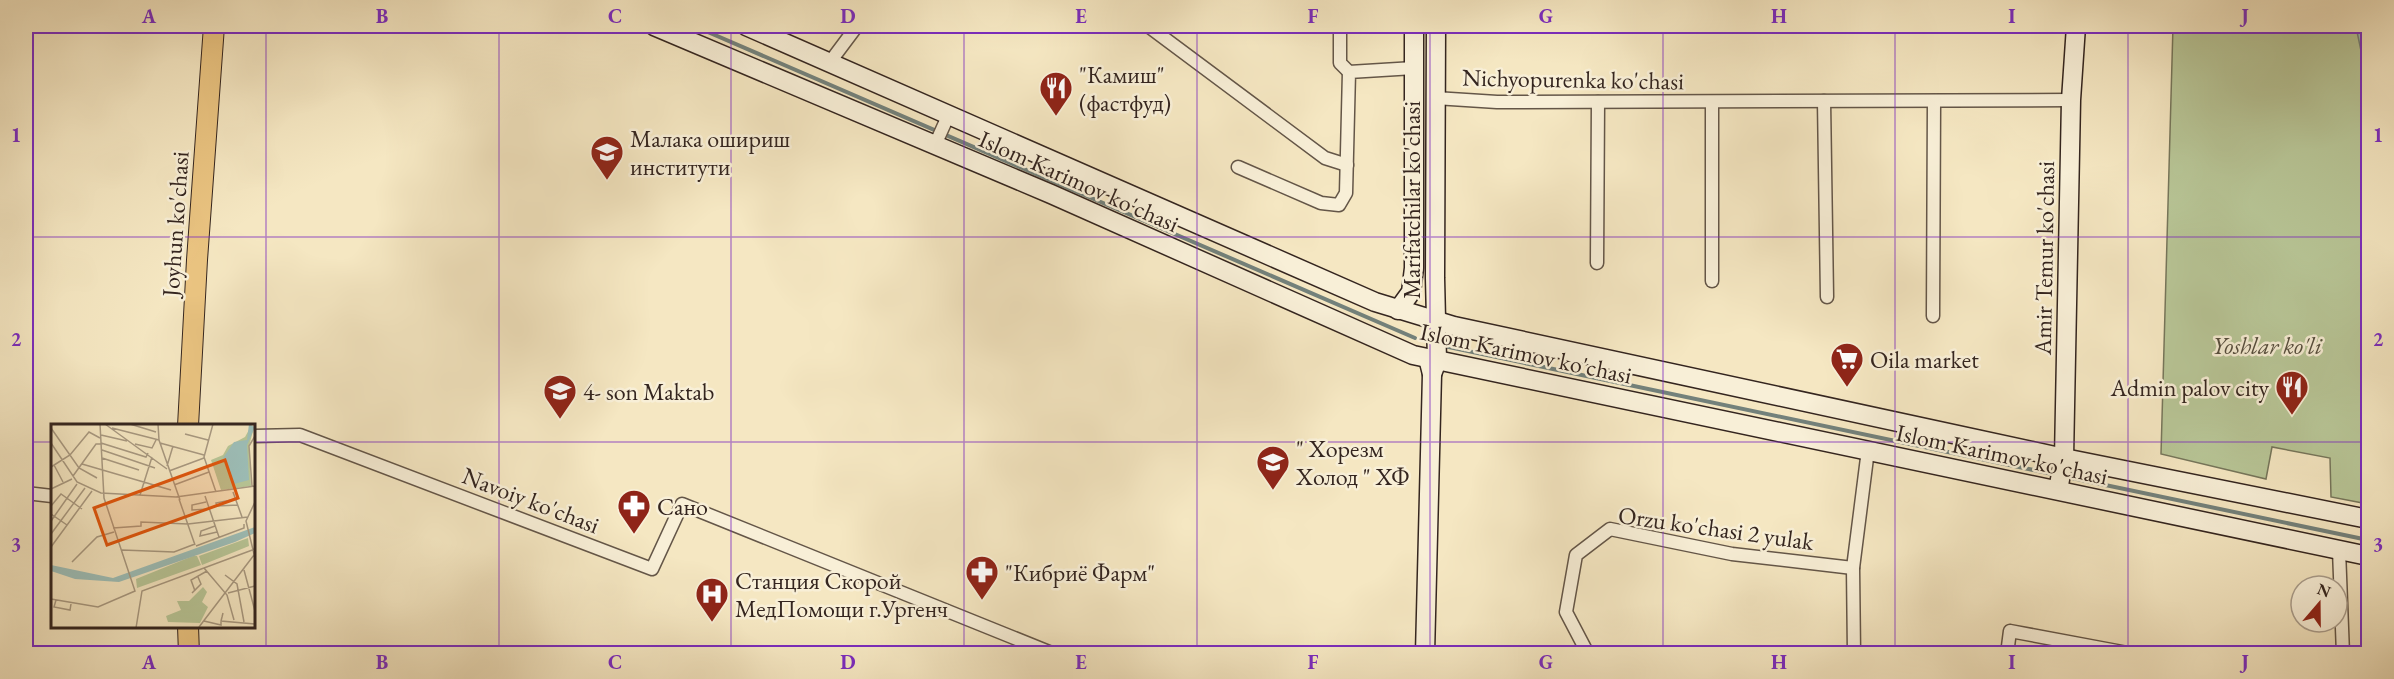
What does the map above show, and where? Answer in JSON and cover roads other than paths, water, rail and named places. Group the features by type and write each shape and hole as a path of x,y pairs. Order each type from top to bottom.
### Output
{"main road":[{"name":"Joyhun ko'chasi","path":"188,424 214,26"},
{"name":"Islom Karimov ko'chasi","path":"654,26 935,145 1432,365 1868,450 2368,556"},
{"name":"Islom Karimov ko'chasi","path":"746,26 1375,302 1398,310 1435,321 2064,458 2368,519"},
{"name":"Marifatchilar ko'chasi","path":"1398,310 1411,292 1414,268 1414,26"},
{"name":"Marifatchilar ko'chasi","path":"1425,654 1435,321 1436,26"},
{"name":"Amir Temur ko'chasi","path":"2058,490 2064,458 2071,100 2076,26"},
{"path":"189,628 189,654"}],"street":[{"path":"830,62 857,26"},
{"path":"1148,26 1325,158 1347,165"},
{"path":"1238,167 1321,203 1339,205 1346,193 1349,72 1340,63 1340,26"},
{"path":"1349,72 1414,68"},
{"name":"Nichyopurenka ko'chasi","path":"1435,98 1497,102 2071,100"},
{"path":"1933,316 1934,100"},
{"path":"1824,101 1827,297"},
{"path":"1597,263 1598,102"},
{"name":"Nichyopurenka ko'chasi","path":"1712,102 1712,281"},
{"path":"935,145 949,114"},
{"name":"Navoiy ko'chasi","path":"255,436 300,435 652,569 682,504 1053,654"},
{"path":"1854,654 1853,568 1868,450"},
{"path":"26,493 51,496"},
{"name":"Orzu ko'chasi 2 yulak","path":"1588,654 1566,612 1576,555 1610,529 1732,554 1853,568"},
{"path":"2339,550 2343,654"},
{"path":"2007,654 2010,631 2133,654"}],"water":[{"path":"2368,26 2368,84 2356,27"}],"waterway":[{"path":"694,26 1415,338"},
{"path":"1444,346 2057,475"},
{"path":"2067,477 2368,540"}],"place":[{"name":"\"Камиш\" (фастфуд)","path":"1056,117"},
{"name":"Малака ошириш институти","path":"607,181"},
{"name":"Oila market","path":"1847,388"},
{"name":"Admin palov city","path":"2292,416"},
{"name":"4- son Maktab","path":"560,420"},
{"name":"\" Хорезм Холод \" ХФ","path":"1273,491"},
{"name":"Сано","path":"634,535"},
{"name":"\"Кибриё Фарм\"","path":"982,601"},
{"name":"Станция Скорой МедПомощи г.Ургенч","path":"712,623"}],"park label":[{"name":"Yoshlar ko'li","path":"2267,345"}]}
